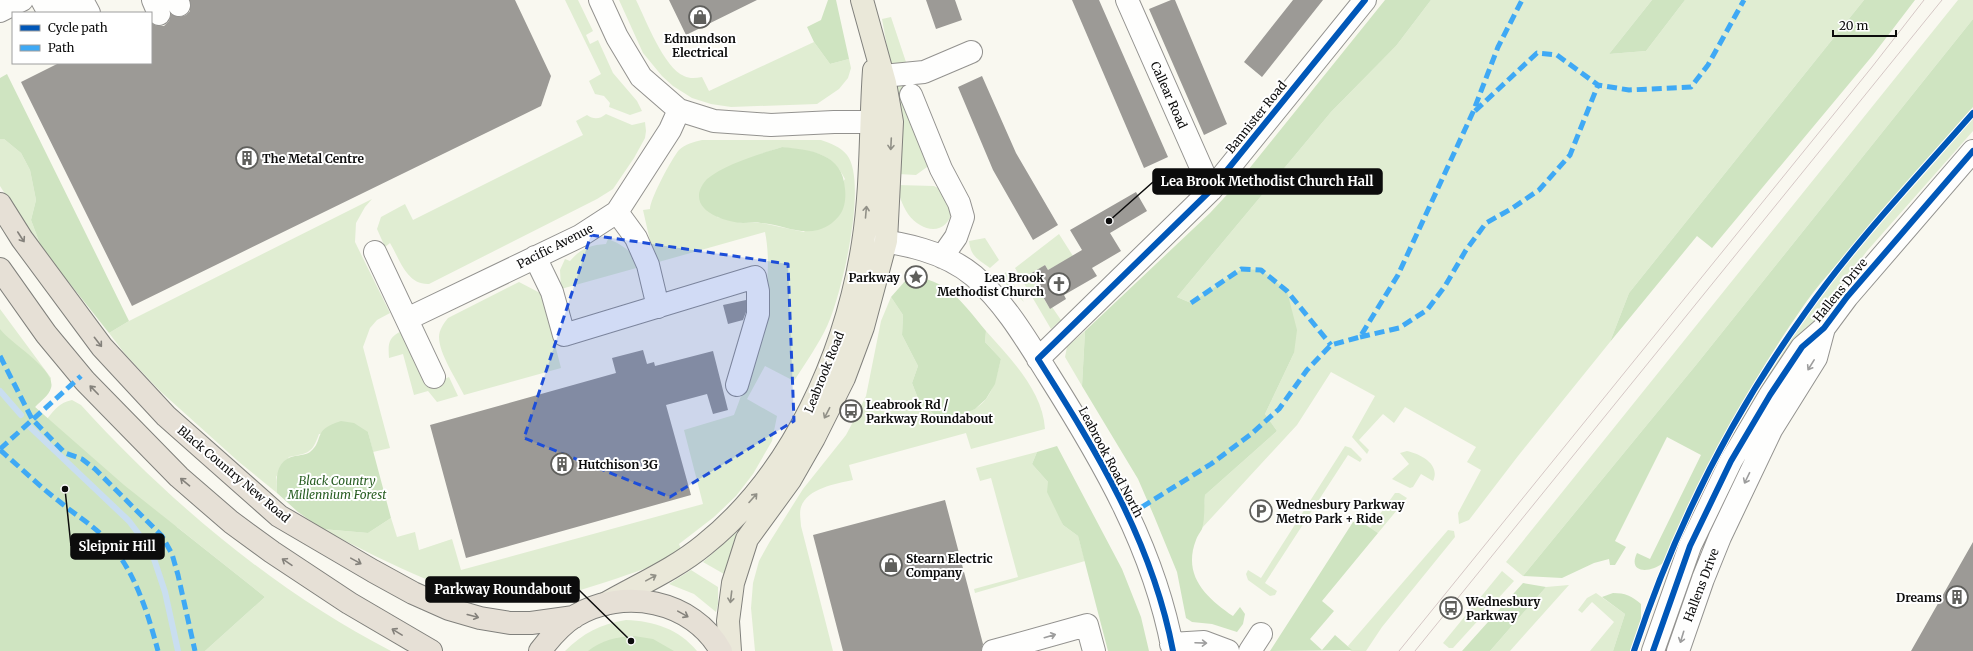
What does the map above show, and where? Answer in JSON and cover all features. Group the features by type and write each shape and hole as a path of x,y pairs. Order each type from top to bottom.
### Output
{"highway":[{"name":"Black Country New Road","path":"0,204 22,239 102,347 166,416 279,516 393,582 449,609 480,618 510,623 531,624 574,617"},
{"path":"0,269 46,334 85,381 179,477 231,522 272,552 349,604 431,651"},
{"path":"540,651 550,638 574,617 605,604 628,600 649,602 668,607 686,615 717,642 721,651"}],"main road":[{"name":"Leabrook Road","path":"730,651 728,621 733,583 748,539 793,474 814,438 844,378 864,327 875,240 869,178 881,122 883,76 862,0"},
{"name":"Leabrook Road","path":"875,51 881,122"},
{"name":"Leabrook Road","path":"605,604 704,546 732,521 761,489 787,452 811,408 875,240"}],"street":[{"path":"0,11 22,0"},
{"path":"42,0 48,12"},
{"path":"62,0 68,12"},
{"path":"82,0 88,12"},
{"path":"600,0 617,37 642,78 679,110 714,121 771,125 834,122 881,122"},
{"name":"Callear Road","path":"1127,0 1211,190"},
{"name":"Bannister Road","path":"1038,359 1211,190 1365,0"},
{"path":"883,76 924,72 971,52"},
{"path":"911,94 941,170 959,204 963,217 956,236 942,257"},
{"name":"Pacific Avenue","path":"407,319 580,236 617,212 670,130 679,110"},
{"name":"Hallens Drive","path":"1653,651 1690,546 1731,461 1770,395 1802,347 1824,328 1847,297 1973,151"},
{"path":"617,212 636,238 648,265 658,307"},
{"name":"Leabrook Road North","path":"875,240 914,247 942,257 973,275 1007,310 1082,428 1123,502 1148,559 1172,647"},
{"path":"375,252 434,377"},
{"path":"535,257 552,292 564,335 755,277 758,291 758,314 737,385"},
{"name":"Hallens Drive","path":"1678,651 1703,579 1723,531 1771,430 1816,358 1824,328"},
{"path":"993,651 1020,648 1087,625 1094,651"},
{"path":"1172,647 1204,642 1228,651"}],"highlighted area":[{"path":"591,235 788,264 794,421 670,497 524,438"}],"green space":[{"path":"565,0 578,0 593,31 586,35 590,44 598,40 613,73 637,101 642,111 630,115 609,107 610,103 604,96 595,94 589,81 601,74"},
{"path":"619,0 636,0 656,42 669,64 686,77 702,77 709,91 814,42 830,64 849,59 851,68 848,78 839,89 817,104 731,107 711,104 692,98 673,86 662,76 643,53"},
{"path":"828,0 836,0 849,59 830,64 814,42 807,27 821,20"},
{"path":"1385,0 1431,0 1396,46 1331,112 1177,297 1191,303 1241,269 1261,270 1287,291 1297,330 1294,353 1265,414 1277,431 1205,495 1203,525 1196,539 1193,553 1192,565 1195,575 1206,594 1233,616 1240,607 1245,614 1243,624 1237,632 1212,624 1192,622 1186,618 1177,572 1138,479 1082,386 1085,331 1210,213 1236,185"},
{"path":"1431,0 1652,0 1609,54 1646,51 1685,0 1864,0 1629,293 1610,342 1518,456 1469,520 1459,524 1458,513 1481,470 1467,462 1476,447 1405,407 1394,423 1383,414 1359,440 1369,450 1367,454 1352,437 1375,396 1331,372 1297,425 1202,528 1205,495 1277,431 1265,414 1294,353 1241,269 1191,303 1177,297 1331,112 1396,46"},
{"path":"1652,0 1685,0 1646,51 1609,54"},
{"path":"1864,0 1915,0 1873,55 1712,248 1697,236 1610,342 1629,293"},
{"path":"1958,0 1973,0 1973,19 1696,365 1523,576 1506,562"},
{"path":"891,17 907,65 890,63 882,19"},
{"path":"1973,19 1973,107 1825,278 1802,308 1762,369 1726,432 1693,497 1663,563 1652,569 1642,570 1635,565 1635,560 1637,553 1650,559 1701,455 1667,437 1615,541 1626,547 1615,565 1610,565 1609,559 1594,563 1562,578 1523,576 1696,365"},
{"path":"7,74 129,321 109,333 43,252 31,220 36,200 30,170 21,153 4,139 0,139 0,78"},
{"path":"915,81 929,162 927,167 916,175 898,174 894,86"},
{"path":"606,114 632,125 645,122 646,131 645,138 634,158 613,189 597,199 429,284 421,283 410,276 401,264 390,243 385,247 377,229 381,217 405,204 413,220 583,135 576,121 587,115 592,118 597,118"},
{"path":"1973,117 1973,131 1867,251 1801,339 1684,547 1671,561 1700,496 1732,432 1788,341 1848,262"},
{"path":"0,139 4,139 21,153 30,170 36,200 31,220 43,252 0,186"},
{"path":"702,140 821,140 832,144 847,155 853,169 855,188 854,212 851,238 840,288 834,309 821,339 794,381 765,366 747,399 777,416 772,441 753,474 736,496 714,517 679,544 682,552 645,568 573,592 540,600 523,602 488,601 470,597 454,591 388,562 322,529 368,533 391,518 397,537 415,532 419,550 452,539 461,570 703,504 684,430 734,415 749,372 761,325 768,276 768,253 765,232 655,263 643,210 650,209 662,179 679,150 687,145","holes":["782,147 811,152 826,157 833,162 845,179 804,232 762,223 742,223 717,217 720,171"]},
{"path":"782,147 814,152 832,161 838,168 843,177 845,201 841,213 837,219 818,230 803,231 768,224 730,221 715,216 703,207 700,202 699,193 707,179 733,164"},
{"path":"897,185 934,186 942,190 953,208 946,224 934,229 928,228 914,221 904,207"},
{"path":"372,199 365,207 356,223 355,242 390,313 377,320 370,328 363,347 390,448 373,452 368,432 319,434 314,445 308,452 289,457 276,477 277,493 239,462 160,391 125,354 109,333 129,321"},
{"path":"1059,234 1073,256 1048,270 1045,265 1030,275 1050,309 1052,307 1061,320 1051,329 1015,268"},
{"path":"985,238 999,260 990,268 973,254 969,241"},
{"path":"608,239 627,250 634,257 640,267 561,289 560,270 565,259 570,261 586,248 606,244"},
{"path":"1006,272 1024,302 1000,278"},
{"path":"916,277 928,279 956,296 986,331 985,342 1001,359 995,384 986,399 975,409 955,418 936,416 919,401 912,383 918,366 902,335 903,315 891,297 906,280"},
{"path":"519,282 542,294 561,368 464,395 442,351 439,337 442,327 448,318"},
{"path":"891,297 903,315 902,335 918,366 912,383 919,401 936,416 957,414 972,410 982,404 990,393 1001,359 985,342 986,331 1015,364 1032,388 1043,415 1045,429 971,449 966,433 849,465 853,480 830,485 816,491 805,501 800,512 801,526 833,651 755,651 751,608 753,583 759,561 803,489 846,435 866,396 881,321"},
{"path":"0,309 51,378 48,391 44,398 35,407 47,419 52,412 68,401 72,400 81,405 150,476 226,542 265,573 348,627 391,651 205,651 265,597 177,527 0,493"},
{"path":"0,329 40,365 47,373 51,381 51,388 48,394 35,407 124,485 265,597 205,651 0,651"},
{"path":"402,331 428,386 449,377 458,396 437,402 428,391 414,395 403,354 389,358 389,345 391,338"},
{"path":"1085,331 1082,386 1065,357 1067,347"},
{"name":"Black Country Millennium Forest","path":"341,421 354,423 368,432 391,518 368,533 322,529 298,512 277,493 278,470 284,461 310,452 326,428"},
{"path":"1057,446 1122,569 1141,617 1149,651 1108,651 1078,536 1063,525 1047,492 1048,482 1032,464 1037,452"},
{"path":"1345,446 1351,448 1362,459 1360,462 1348,455 1265,583 1277,591 1275,595 1270,596 1248,580 1246,574 1248,570 1261,578"},
{"path":"1407,451 1423,457 1432,465 1435,475 1433,481 1421,474 1413,487 1410,488 1392,479 1409,464 1400,453"},
{"path":"1037,452 1032,464 1048,482 1063,525 1078,536 1085,561 975,593 974,589 1018,577 991,478 980,481 976,468"},
{"path":"1395,493 1399,493 1407,498 1378,533 1370,528"},
{"path":"1360,521 1378,533 1322,601 1334,611 1310,639 1322,650 1335,635 1352,650 1270,651 1353,522"},
{"path":"1448,530 1454,531 1455,537 1382,627 1366,651 1350,651 1351,650 1348,646"},
{"path":"737,532 724,574 703,562"},
{"path":"691,570 718,587 718,604 716,612 694,594 669,584"},
{"path":"1502,571 1514,581 1453,648 1449,648 1443,643"},
{"path":"1523,583 1546,587 1490,651 1462,651"},
{"path":"1569,585 1510,651 1490,651 1546,587"},
{"path":"1596,593 1625,614 1613,651 1590,651 1614,622 1592,602 1582,613 1578,610 1587,598"},
{"path":"1613,593 1628,596 1641,604 1641,619 1630,651 1613,651 1625,614 1602,597"},
{"path":"626,620 656,624 682,637 697,651 565,651 593,630 608,624"},
{"path":"634,636 653,639 674,651 588,651 599,644 610,640"}],"building":[{"name":"The Metal Centre","path":"190,0 515,0 551,76 541,106 132,306 21,82 57,64 152,64 152,24 157,26 164,26 169,21 171,14 179,17 186,15 190,11"},
{"name":"Edmundson Electrical","path":"669,0 757,0 686,35"},
{"path":"926,0 955,0 962,20 936,29"},
{"path":"1072,0 1099,0 1168,157 1144,168"},
{"path":"1171,0 1175,0 1227,124 1204,135 1149,9"},
{"path":"1293,0 1323,0 1262,77 1244,62"},
{"path":"982,76 1016,153 1058,225 1033,240 993,170 958,87"},
{"path":"1136,192 1147,211 1110,233 1121,251 1092,268 1097,276 1064,295 1066,299 1050,309 1030,274 1045,265 1048,270 1082,250 1070,230"},
{"path":"746,300 746,312 743,320 728,324 723,305"},
{"name":"Hutchison 3G","path":"643,350 647,364 654,362 655,366 713,351 728,410 713,414 707,394 666,405 691,495 466,558 430,425 616,373 612,358"},
{"name":"Stearn Electric Company","path":"945,500 983,644 981,651 843,651 813,535"},
{"name":"Dreams","path":"1973,542 1973,651 1911,651"}],"waterway":[{"path":"0,391 21,415"},
{"path":"30,427 129,521 144,541 154,559 165,592 178,651"}],"tram line":[{"path":"1399,651 1872,67 1924,0"},
{"path":"1415,651 1942,0"}],"marked path":[{"path":"1129,515 1211,464 1250,435 1279,409 1307,370 1331,345 1360,337 1398,275 1473,112 1498,47 1522,0"},
{"path":"1475,111 1537,53 1557,55 1598,85 1629,90 1691,87 1708,65 1744,0"},
{"path":"1360,337 1399,328 1427,310 1445,286 1466,250 1486,223 1511,209 1539,190 1570,155 1598,85"},
{"path":"1191,303 1241,269 1261,270 1287,291 1331,345"},
{"path":"0,356 32,419 65,453 82,459 95,469 162,536 172,554 195,651"},
{"path":"0,449 81,376"},
{"path":"0,450 52,496 103,536 115,550 123,561 136,585 151,625 158,651"}],"cycle path":[{"path":"1173,651 1164,611 1137,535 1101,463 1038,359 1211,190 1365,0"},
{"path":"1634,651 1667,562 1686,518 1729,433 1778,352 1844,261 1973,113"},
{"path":"1653,651 1690,546 1731,461 1770,395 1802,347 1824,328 1847,297 1973,151"}],"place":[{"name":"Edmundson Electrical","path":"700,17"},
{"name":"The Metal Centre","path":"247,158"},
{"name":"Lea Brook Methodist Church Hall","path":"1109,221"},
{"name":"Parkway","path":"916,277"},
{"name":"Lea Brook Methodist Church","path":"1059,284"},
{"name":"Leabrook Rd / Parkway Roundabout","path":"851,411"},
{"name":"Hutchison 3G","path":"562,464"},
{"name":"Sleipnir Hill","path":"65,489"},
{"name":"Wednesbury Parkway Metro Park + Ride","path":"1261,511"},
{"name":"Stearn Electric Company","path":"891,565"},
{"name":"Dreams","path":"1957,597"},
{"name":"Wednesbury Parkway","path":"1451,608"},
{"name":"Parkway Roundabout","path":"631,641"}]}
